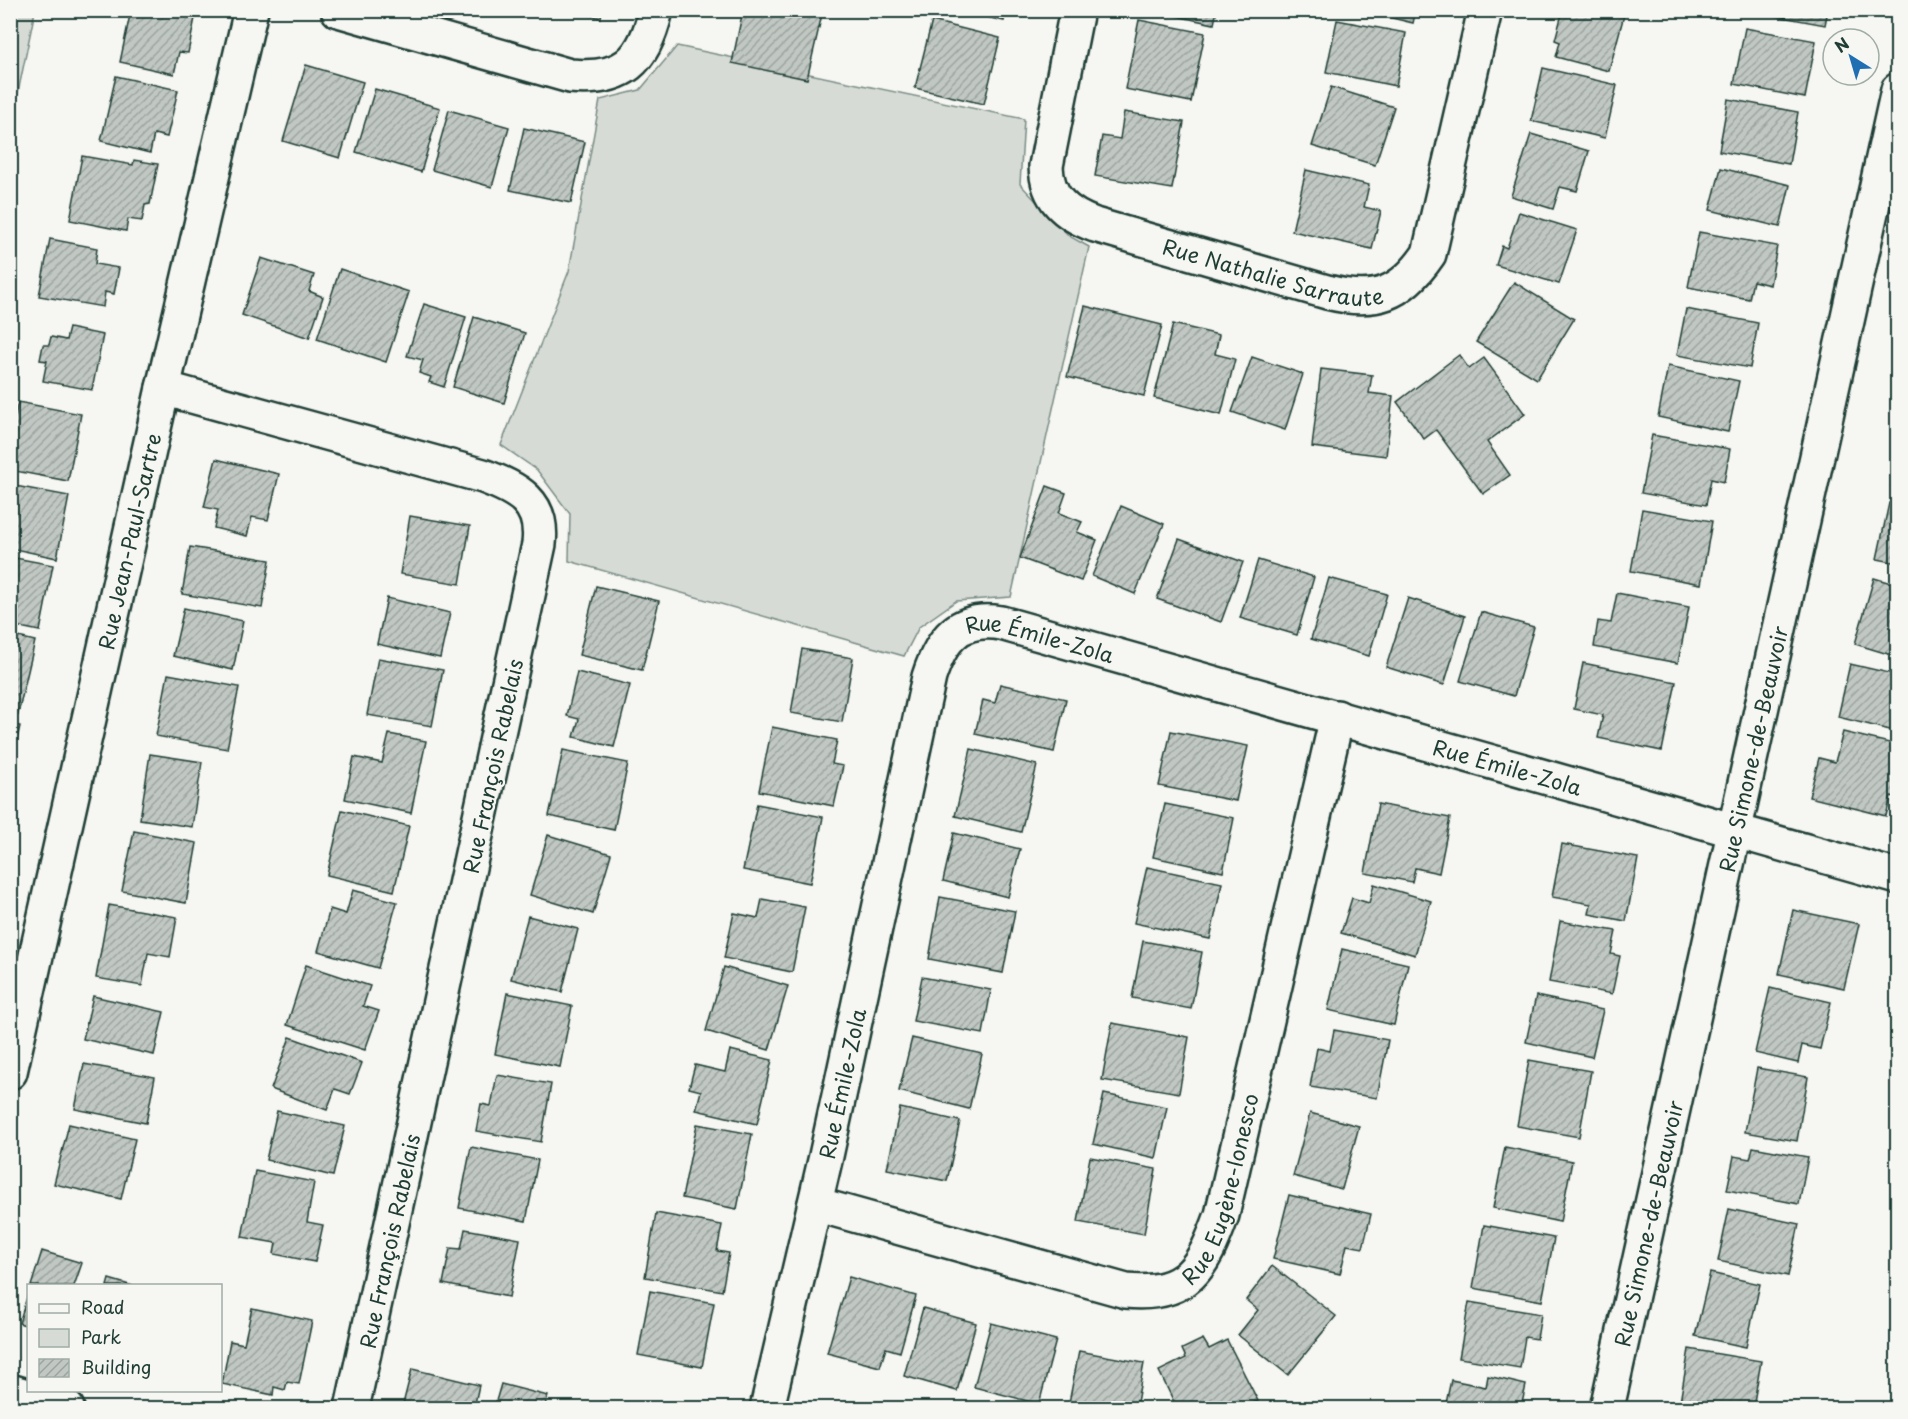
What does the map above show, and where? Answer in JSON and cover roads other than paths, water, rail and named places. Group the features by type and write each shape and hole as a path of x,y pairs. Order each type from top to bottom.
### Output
{"street":[{"name":"Rue Jean-Paul-Sartre","path":"10,1072 163,388 251,10"},
{"path":"338,10 570,76 600,78 628,67 639,55 649,36 656,10"},
{"name":"Rue Nathalie Sarraute","path":"1077,10 1046,166 1050,190 1066,212 1081,220 1327,292 1364,298 1386,293 1405,283 1429,254 1485,10"},
{"name":"Rue Simone-de-Beauvoir","path":"1607,1408 1734,831 1885,208 1898,90"},
{"name":"Rue François Rabelais","path":"163,388 483,476 512,488 525,497 539,520 541,531 537,555 352,1408"},
{"name":"Rue Émile-Zola","path":"767,1408 815,1204 929,677 935,658 945,642 961,628 983,620 1001,623 1898,877"},
{"name":"Rue Eugène-Ionesco","path":"815,1204 1126,1291 1148,1293 1167,1290 1187,1278 1208,1253 1222,1215 1337,717"},
{"path":"10,1391 67,1408"}]}
